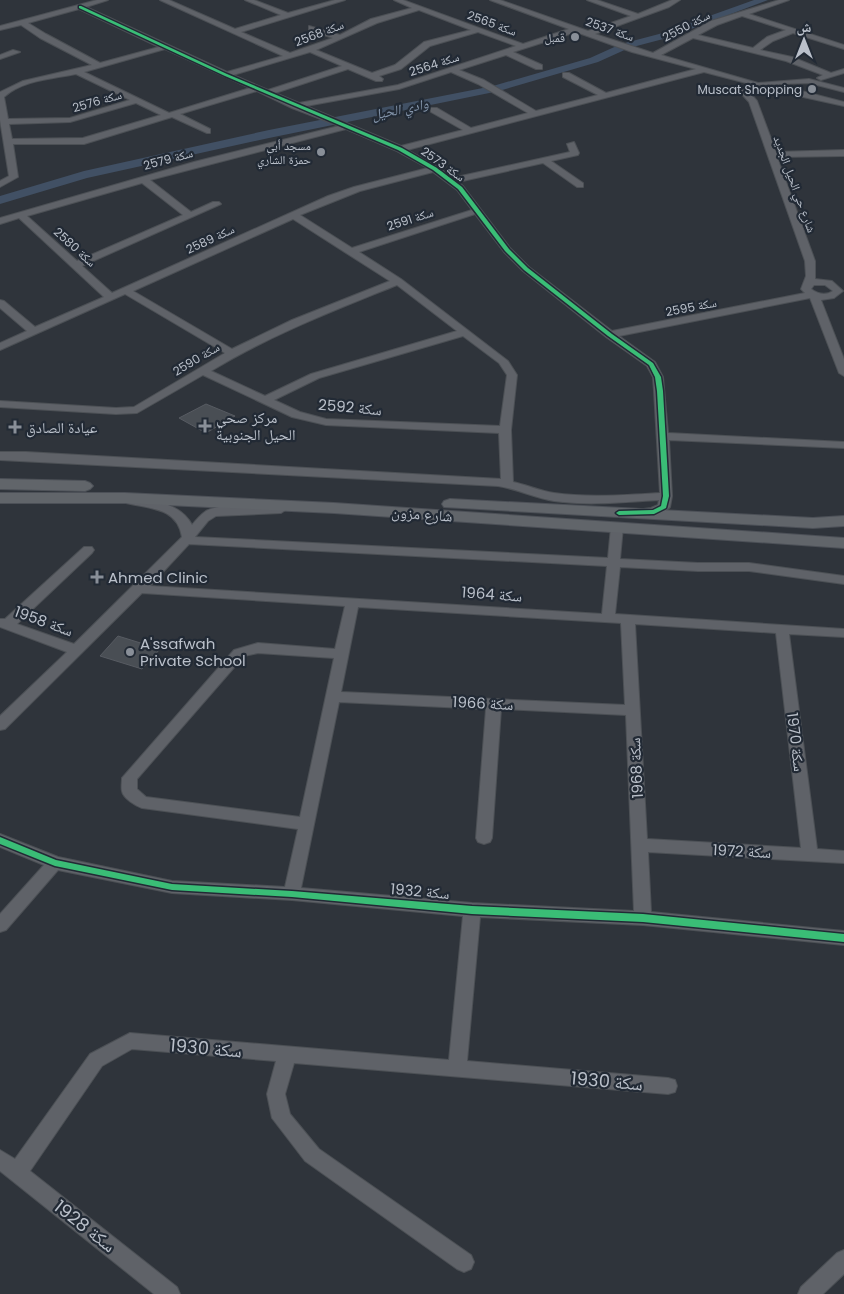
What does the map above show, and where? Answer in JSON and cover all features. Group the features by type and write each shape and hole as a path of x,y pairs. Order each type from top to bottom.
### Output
{"main road":[{"name":"شارع مزون","path":"0,484 204,490 618,520 844,543"},
{"name":"شارع مزون","path":"0,498 125,498 618,520 704,518 813,523 844,521"}],"street":[{"path":"1,27 105,0"},
{"path":"163,0 290,56"},
{"path":"248,0 289,16"},
{"path":"235,31 342,0"},
{"name":"سكة 2565","path":"400,0 522,46"},
{"name":"سكة 2537","path":"493,0 655,55 720,74"},
{"path":"590,0 638,16"},
{"path":"590,33 667,6 677,0"},
{"name":"سكة 2550","path":"655,55 714,23 786,0"},
{"name":"سكة 2573","path":"80,6 256,89 400,150 435,169 460,188 507,250 526,269 610,335 651,364 658,377 666,496"},
{"name":"سكة 2568","path":"226,75 310,50 374,21 419,8"},
{"path":"742,14 844,47"},
{"path":"22,22 43,36 99,65"},
{"path":"312,28 340,38"},
{"name":"سكة 2564","path":"295,106 399,87 577,29"},
{"path":"372,76 398,67 427,44 477,30"},
{"path":"755,50 770,38 793,30"},
{"path":"691,35 789,59 830,75"},
{"path":"0,184 14,177 0,96 6,90 15,86 166,47"},
{"path":"310,50 399,87"},
{"path":"0,56 16,52"},
{"path":"506,52 539,67"},
{"path":"267,93 349,66"},
{"path":"400,150 706,69"},
{"path":"452,70 481,82 535,114"},
{"path":"77,71 136,101 207,131"},
{"path":"764,93 844,71"},
{"path":"720,74 758,83 769,88 759,102 758,114"},
{"path":"720,74 742,89 764,93 790,90 844,104"},
{"path":"566,75 605,96"},
{"path":"809,81 800,86 800,88 818,98"},
{"path":"742,89 744,84 809,81 844,90"},
{"path":"8,142 84,141 256,89"},
{"name":"شارع حي الحيل الجديد","path":"742,89 753,102 758,114 810,261 812,276 807,285"},
{"name":"سكة 2576","path":"5,122 70,120 136,101"},
{"path":"434,110 470,131"},
{"name":"سكة 2579","path":"0,221 143,179 345,127"},
{"path":"450,181 546,161 574,153 571,144"},
{"path":"771,155 844,154"},
{"path":"546,161 580,185"},
{"name":"سكة 2589","path":"0,347 293,215 357,189 435,169"},
{"path":"143,179 189,215"},
{"path":"76,265 216,204"},
{"name":"سكة 2580","path":"0,208 18,216 112,298"},
{"name":"سكة 2591","path":"350,252 477,211"},
{"path":"293,215 398,280 502,361 512,375 505,430 507,484"},
{"name":"شارع حي الحيل الجديد","path":"810,261 828,281 840,289"},
{"name":"سكة 2590","path":"0,404 131,411 143,407 232,353 296,322 398,280"},
{"path":"828,281 807,285 807,291 816,302 822,306 840,289"},
{"name":"سكة 2595","path":"775,301 807,285"},
{"path":"816,302 840,289"},
{"path":"127,291 232,353"},
{"name":"سكة 2595","path":"610,335 797,297 816,302"},
{"path":"816,302 844,373"},
{"path":"0,303 34,332"},
{"path":"266,400 314,376 465,332"},
{"path":"830,337 844,337"},
{"name":"سكة 2592","path":"203,371 296,415 326,422 505,430"},
{"path":"662,436 844,445"},
{"path":"0,456 35,456 507,484 537,494 556,497 613,499 666,496"},
{"path":"666,496 670,504 681,514 704,518"},
{"path":"608,618 618,520 654,512 664,507 666,496"},
{"path":"125,498 169,510 179,516 186,524 187,539"},
{"path":"0,725 138,589 187,539 204,518 222,511 334,508"},
{"path":"187,539 698,568 749,567 844,580"},
{"path":"4,624 88,550"},
{"name":"سكة 1964","path":"138,589 844,633"},
{"path":"292,894 352,602"},
{"name":"سكة 1968","path":"628,619 643,918"},
{"name":"سكة 1958","path":"4,624 76,650"},
{"name":"سكة 1970","path":"782,629 810,855"},
{"path":"306,824 142,802 130,791 130,778 239,653 258,648 341,654"},
{"name":"سكة 1966","path":"332,696 633,710"},
{"path":"484,838 494,704"},
{"name":"سكة 1932","path":"0,840 55,862 172,887 292,894 472,910 643,918 844,938"},
{"name":"سكة 1972","path":"640,845 844,857"},
{"path":"0,925 55,862"},
{"path":"457,1068 472,910"},
{"name":"سكة 1930","path":"17,1173 96,1060 130,1041 668,1086"},
{"path":"287,1055 276,1094 280,1118 312,1155 464,1262"},
{"name":"سكة 1928","path":"0,1159 170,1294"},
{"path":"808,1294 844,1260"}],"building":[{"name":"مركز صحي الحيل الجنوبية","path":"206,404 235,416 206,433 179,418"},
{"name":"A'ssafwah Private School","path":"118,636 160,649 142,669 100,656"}],"waterway":[{"name":"وادي الحيل","path":"0,200 84,175 269,134 495,89 594,60 625,46 663,36 763,0"}],"cycle path":[{"path":"80,7 226,75 400,149 435,169 460,188 507,250 526,269 610,335 651,364 658,377 660,391 666,496 664,507 654,512 619,513"},
{"path":"0,840 55,863 172,887 292,894 472,910 643,918 844,938"}],"place":[{"name":"قمبل","path":"575,37"},
{"name":"Muscat Shopping","path":"812,89"},
{"name":"مسجد أبي حمزة الشاري","path":"321,152"},
{"name":"مركز صحي الحيل الجنوبية","path":"205,426"},
{"name":"عيادة الصادق","path":"15,427"},
{"name":"Ahmed Clinic","path":"97,577"},
{"name":"A'ssafwah Private School","path":"130,652"}]}
